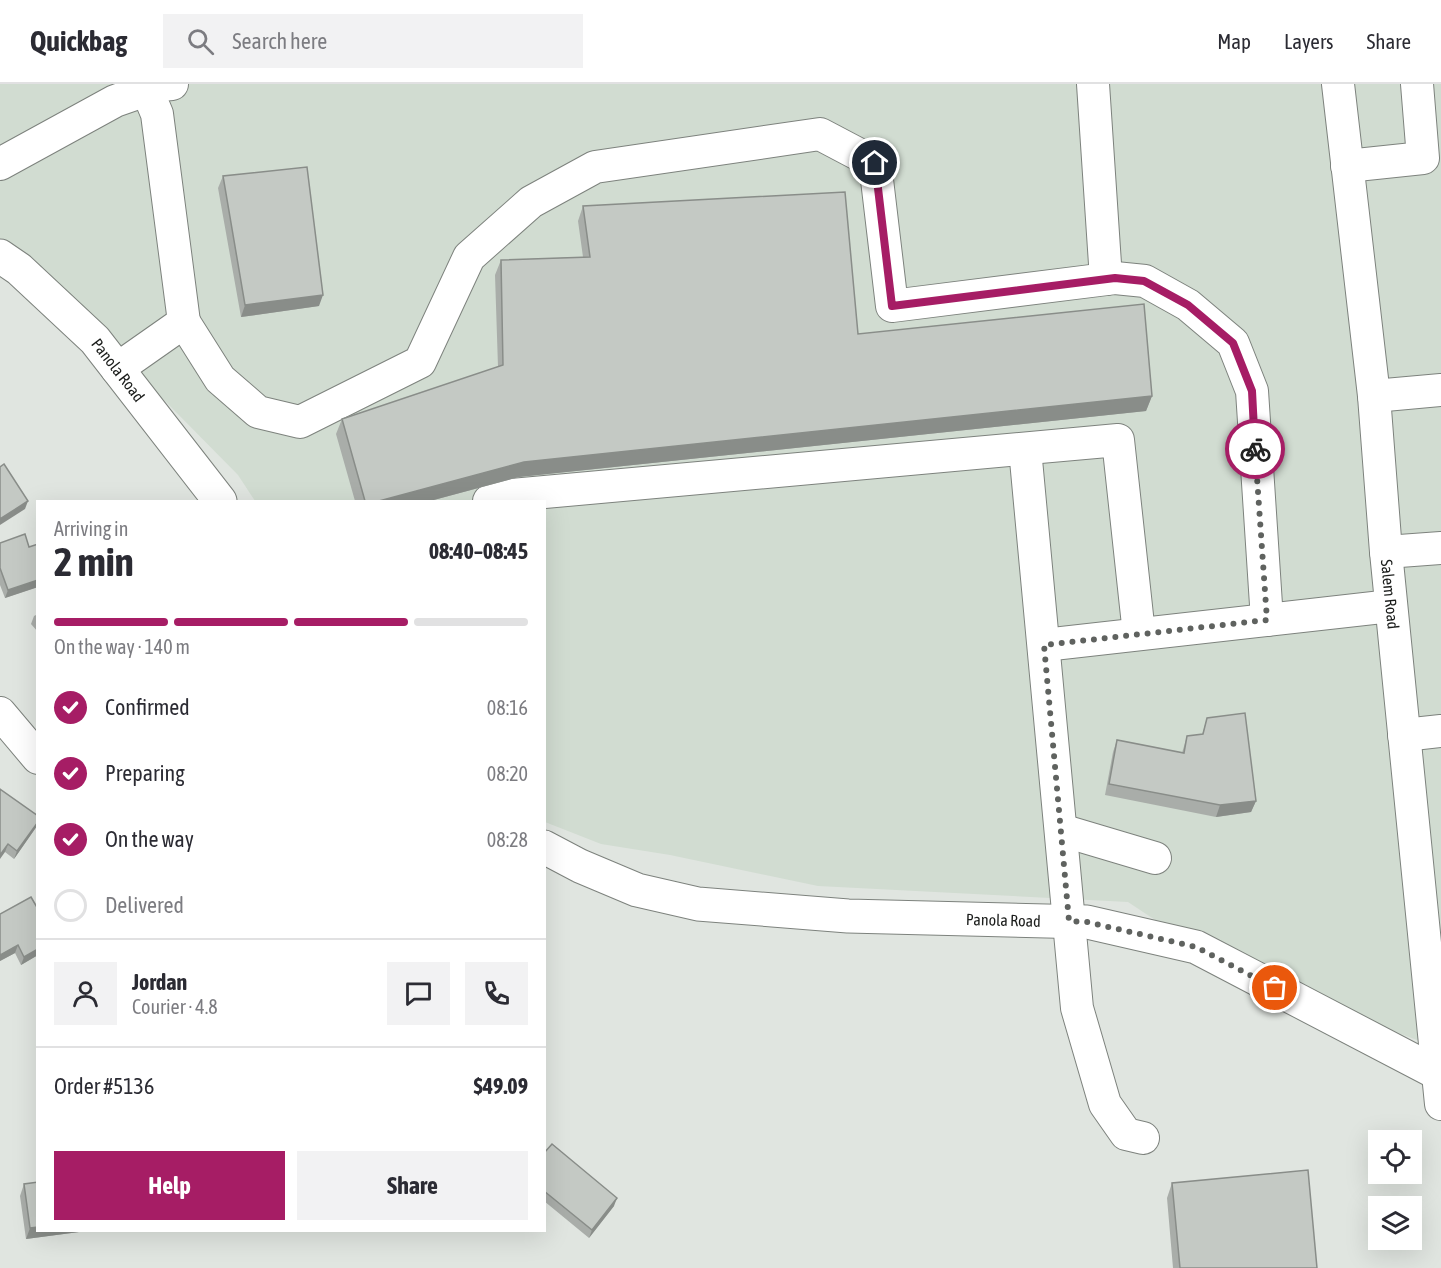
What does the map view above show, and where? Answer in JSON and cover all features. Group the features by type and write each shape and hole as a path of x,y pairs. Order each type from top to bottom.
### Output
{"main road":[{"name":"Panola Road","path":"0,256 19,269 95,340 219,500"},
{"name":"Panola Road","path":"546,848 580,866 637,890 698,904 848,916 1087,922 1196,947 1440,1084"}],"street":[{"path":"1093,84 1106,279"},
{"name":"Salem Road","path":"1338,84 1374,396 1391,606 1440,1084"},
{"path":"1347,166 1423,158 1417,84"},
{"path":"2,166 115,101 160,87 157,114 184,322 220,379 258,412 300,422 420,362 469,257 531,201 595,168 820,134 875,163 892,306 1115,278 1144,281 1188,305 1233,343 1252,391 1267,620"},
{"path":"117,369 184,322"},
{"path":"1374,396 1441,390"},
{"path":"493,500 512,495 1118,440 1139,634"},
{"path":"1025,448 1077,1008 1105,1104 1126,1134 1143,1138"},
{"path":"1386,552 1441,548"},
{"path":"1044,645 1391,606"},
{"path":"0,713 36,756"},
{"path":"1404,735 1441,731"},
{"path":"1061,830 1155,858"}],"shaded area":[{"path":"0,84 1441,84 1441,1049 1232,971 1128,902 818,886 670,855 601,844 546,822 546,500 254,500 238,475 167,403 0,262"}],"building":[{"path":"307,167 323,295 245,305 223,176"},
{"path":"845,192 858,334 1144,304 1152,396 524,462 383,500 365,500 342,419 503,365 501,260 590,257 583,206"},
{"path":"4,464 28,501 0,519 0,467"},
{"path":"25,534 29,547 36,545 36,581 8,590 0,568 0,543"},
{"path":"1245,713 1256,801 1220,805 1109,784 1117,740 1184,753 1187,736 1203,734 1207,718"},
{"path":"0,789 36,815 36,825 17,851 8,844 0,855"},
{"path":"31,897 36,906 36,950 24,957 18,945 0,955 0,914"},
{"path":"552,1144 617,1198 592,1230 546,1193 546,1151"},
{"path":"1308,1170 1317,1268 1180,1268 1172,1183"},
{"path":"36,1182 36,1227 30,1228 24,1184"}],"way so far":[{"path":"1255,449 1267,620 1044,645 1069,921 1087,922 1196,947 1275,988"}],"route":[{"path":"875,163 892,306 1115,278 1144,281 1188,305 1233,343 1252,391 1255,449"}]}
